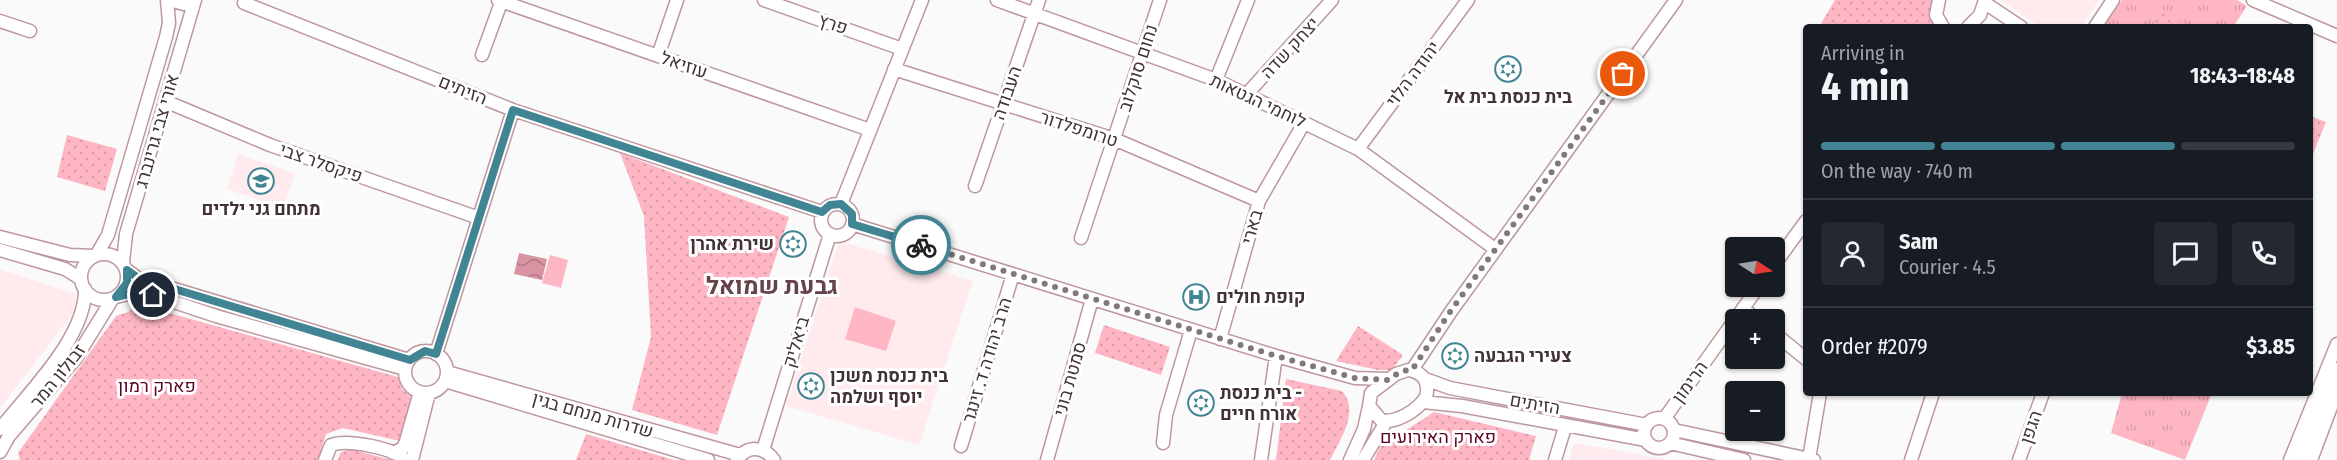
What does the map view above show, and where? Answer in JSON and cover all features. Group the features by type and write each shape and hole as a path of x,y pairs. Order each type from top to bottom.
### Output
{"street":[{"path":"168,0 184,4 195,0"},
{"name":"אורי צבי גרינברג","path":"95,255 108,235 166,37 169,23 168,0"},
{"name":"אורי צבי גרינברג","path":"125,266 126,234 195,0"},
{"path":"482,55 500,0"},
{"name":"עוזיאל","path":"500,0 870,130"},
{"path":"658,56 677,0"},
{"name":"פרץ","path":"764,0 902,49"},
{"path":"841,204 922,0"},
{"name":"לוחמי הגטאות","path":"997,0 1216,80 1358,148 1495,249"},
{"name":"העבודה","path":"975,186 1039,0"},
{"name":"נחום סוקלוב","path":"1081,238 1160,0"},
{"path":"1216,80 1248,0"},
{"name":"יצחק שדה","path":"1246,95 1332,0"},
{"name":"יהודה הלוי","path":"1358,148 1468,0"},
{"path":"1939,0 1936,15 1941,24"},
{"path":"2097,24 2113,0"},
{"path":"2253,0 2309,24"},
{"path":"1412,370 1671,2"},
{"path":"1971,24 1980,15 1985,2 2017,24"},
{"name":"הזיתים","path":"244,3 513,110 822,212"},
{"path":"0,21 30,31"},
{"path":"2313,26 2337,36"},
{"name":"טרומפלדור","path":"894,69 1114,139 1259,201"},
{"name":"פיקסלר צבי","path":"165,101 270,146 479,218"},
{"path":"436,354 513,110"},
{"name":"בארי","path":"1220,339 1259,201 1304,123"},
{"path":"841,204 852,214 852,224 846,233 830,234 821,222 822,212 830,205 841,204"},
{"path":"852,224 1364,382 1371,393 1369,406 1364,429 1350,460"},
{"path":"1785,251 1803,229"},
{"name":"ביאליק","path":"763,450 830,234"},
{"path":"0,237 70,255 109,254 138,278 407,364"},
{"path":"0,249 65,269 97,299 132,293 153,295 216,316 407,364 425,351 436,354 445,365 446,376 436,391 424,393 407,381 407,364"},
{"path":"83,284 85,264 95,255"},
{"path":"115,297 127,283 125,266"},
{"name":"הרב יהודה ד. זינגר","path":"961,446 1013,274"},
{"name":"זבולון המר","path":"0,429 75,331 84,308 83,284"},
{"name":"זבולון המר","path":"0,452 9,436 75,358 115,297"},
{"name":"הרימון","path":"1664,419 1751,297"},
{"name":"סמטת בוני","path":"1047,460 1092,299"},
{"path":"1163,443 1167,412 1191,330"},
{"path":"1785,342 1803,357"},
{"path":"2290,460 2337,345"},
{"path":"1261,460 1276,356"},
{"path":"2300,460 2337,369"},
{"path":"1369,406 1376,417 1386,422 1398,419 1423,402 1428,391 1425,379 1412,370 1401,371 1371,393"},
{"name":"שדרות מנחם בגין","path":"446,376 739,458"},
{"name":"שדרות מנחם בגין","path":"446,376 708,460"},
{"path":"1355,378 1388,380"},
{"name":"הזיתים","path":"1425,379 1450,388 1647,425"},
{"path":"2311,460 2337,391"},
{"path":"393,453 403,448 424,393"},
{"path":"412,460 424,393"},
{"path":"1744,460 1670,443 1657,448 1646,440 1647,425 1655,419 1664,419 1674,430 1811,460 1820,396"},
{"path":"1911,460 1932,396"},
{"name":"הגפן","path":"2019,460 2042,396"},
{"name":"הזיתים","path":"1423,402 1462,406 1646,440"},
{"path":"1363,460 1386,422"},
{"path":"1555,460 1565,426"},
{"path":"1670,443 1674,430"},
{"path":"325,460 332,445 341,442 393,453 405,460"},
{"path":"739,458 751,449 763,450 774,460"}],"shaded area":[{"path":"2001,0 2099,0 2083,24 2036,24"},
{"name":"מתחם גני ילדים","path":"238,154 295,173 283,208 227,189"},
{"path":"839,241 973,281 919,445 786,406"},
{"path":"0,269 76,294 75,311 0,408"},
{"path":"1574,443 1670,460 1569,460"}],"green space":[{"path":"1835,0 1940,0 1943,24 1821,24"},
{"path":"2122,0 2237,0 2247,6 2235,24 2105,24"},
{"path":"2163,9 2185,24 2153,24"},
{"path":"2313,117 2326,122 2313,154"},
{"path":"67,135 117,149 105,191 57,177"},
{"path":"620,153 789,217 717,435 632,410 651,337 644,216"},
{"path":"550,255 568,260 561,288 542,283"},
{"name":"פארק רמון","path":"137,304 398,377 402,389 411,397 400,441 343,428 326,434 318,460 20,460 18,453 116,316 128,312"},
{"path":"855,307 896,321 886,351 845,339"},
{"path":"1104,325 1170,347 1161,375 1095,353"},
{"path":"1358,326 1403,355 1392,370 1378,370 1336,361"},
{"path":"1286,379 1342,391 1347,399 1349,416 1343,435 1330,460 1276,460"},
{"path":"2121,396 2211,396 2185,460 2111,433"},
{"name":"פארק האירועים","path":"1434,412 1536,436 1529,460 1374,460 1380,447"},
{"path":"586,434 674,460 576,460"},
{"path":"349,449 392,460 338,460 340,453"}],"water":[{"path":"519,253 547,259 542,280 514,274"}],"way so far":[{"path":"921,245 1276,356 1355,378 1388,380 1401,371 1412,370 1452,309 1623,74"}],"place":[{"name":"בית כנסת בית אל","path":"1508,69"},
{"name":"מתחם גני ילדים","path":"261,181"},
{"name":"שירת אהרן","path":"793,244"},
{"name":"קופת חולים","path":"1196,297"},
{"name":"צעירי הגבעה","path":"1455,356"},
{"name":"בית כנסת משכן יוסף ושלמה","path":"811,386"},
{"name":"בית כנסת - אורח חיים","path":"1201,403"}],"district":[{"name":"גבעת שמואל","path":"772,286"}],"route":[{"path":"153,295 132,293 116,297 127,283 127,270 138,278 222,305 410,360 425,351 436,354 513,110 822,212 830,205 841,204 846,206 852,214 852,224 921,245"}]}
